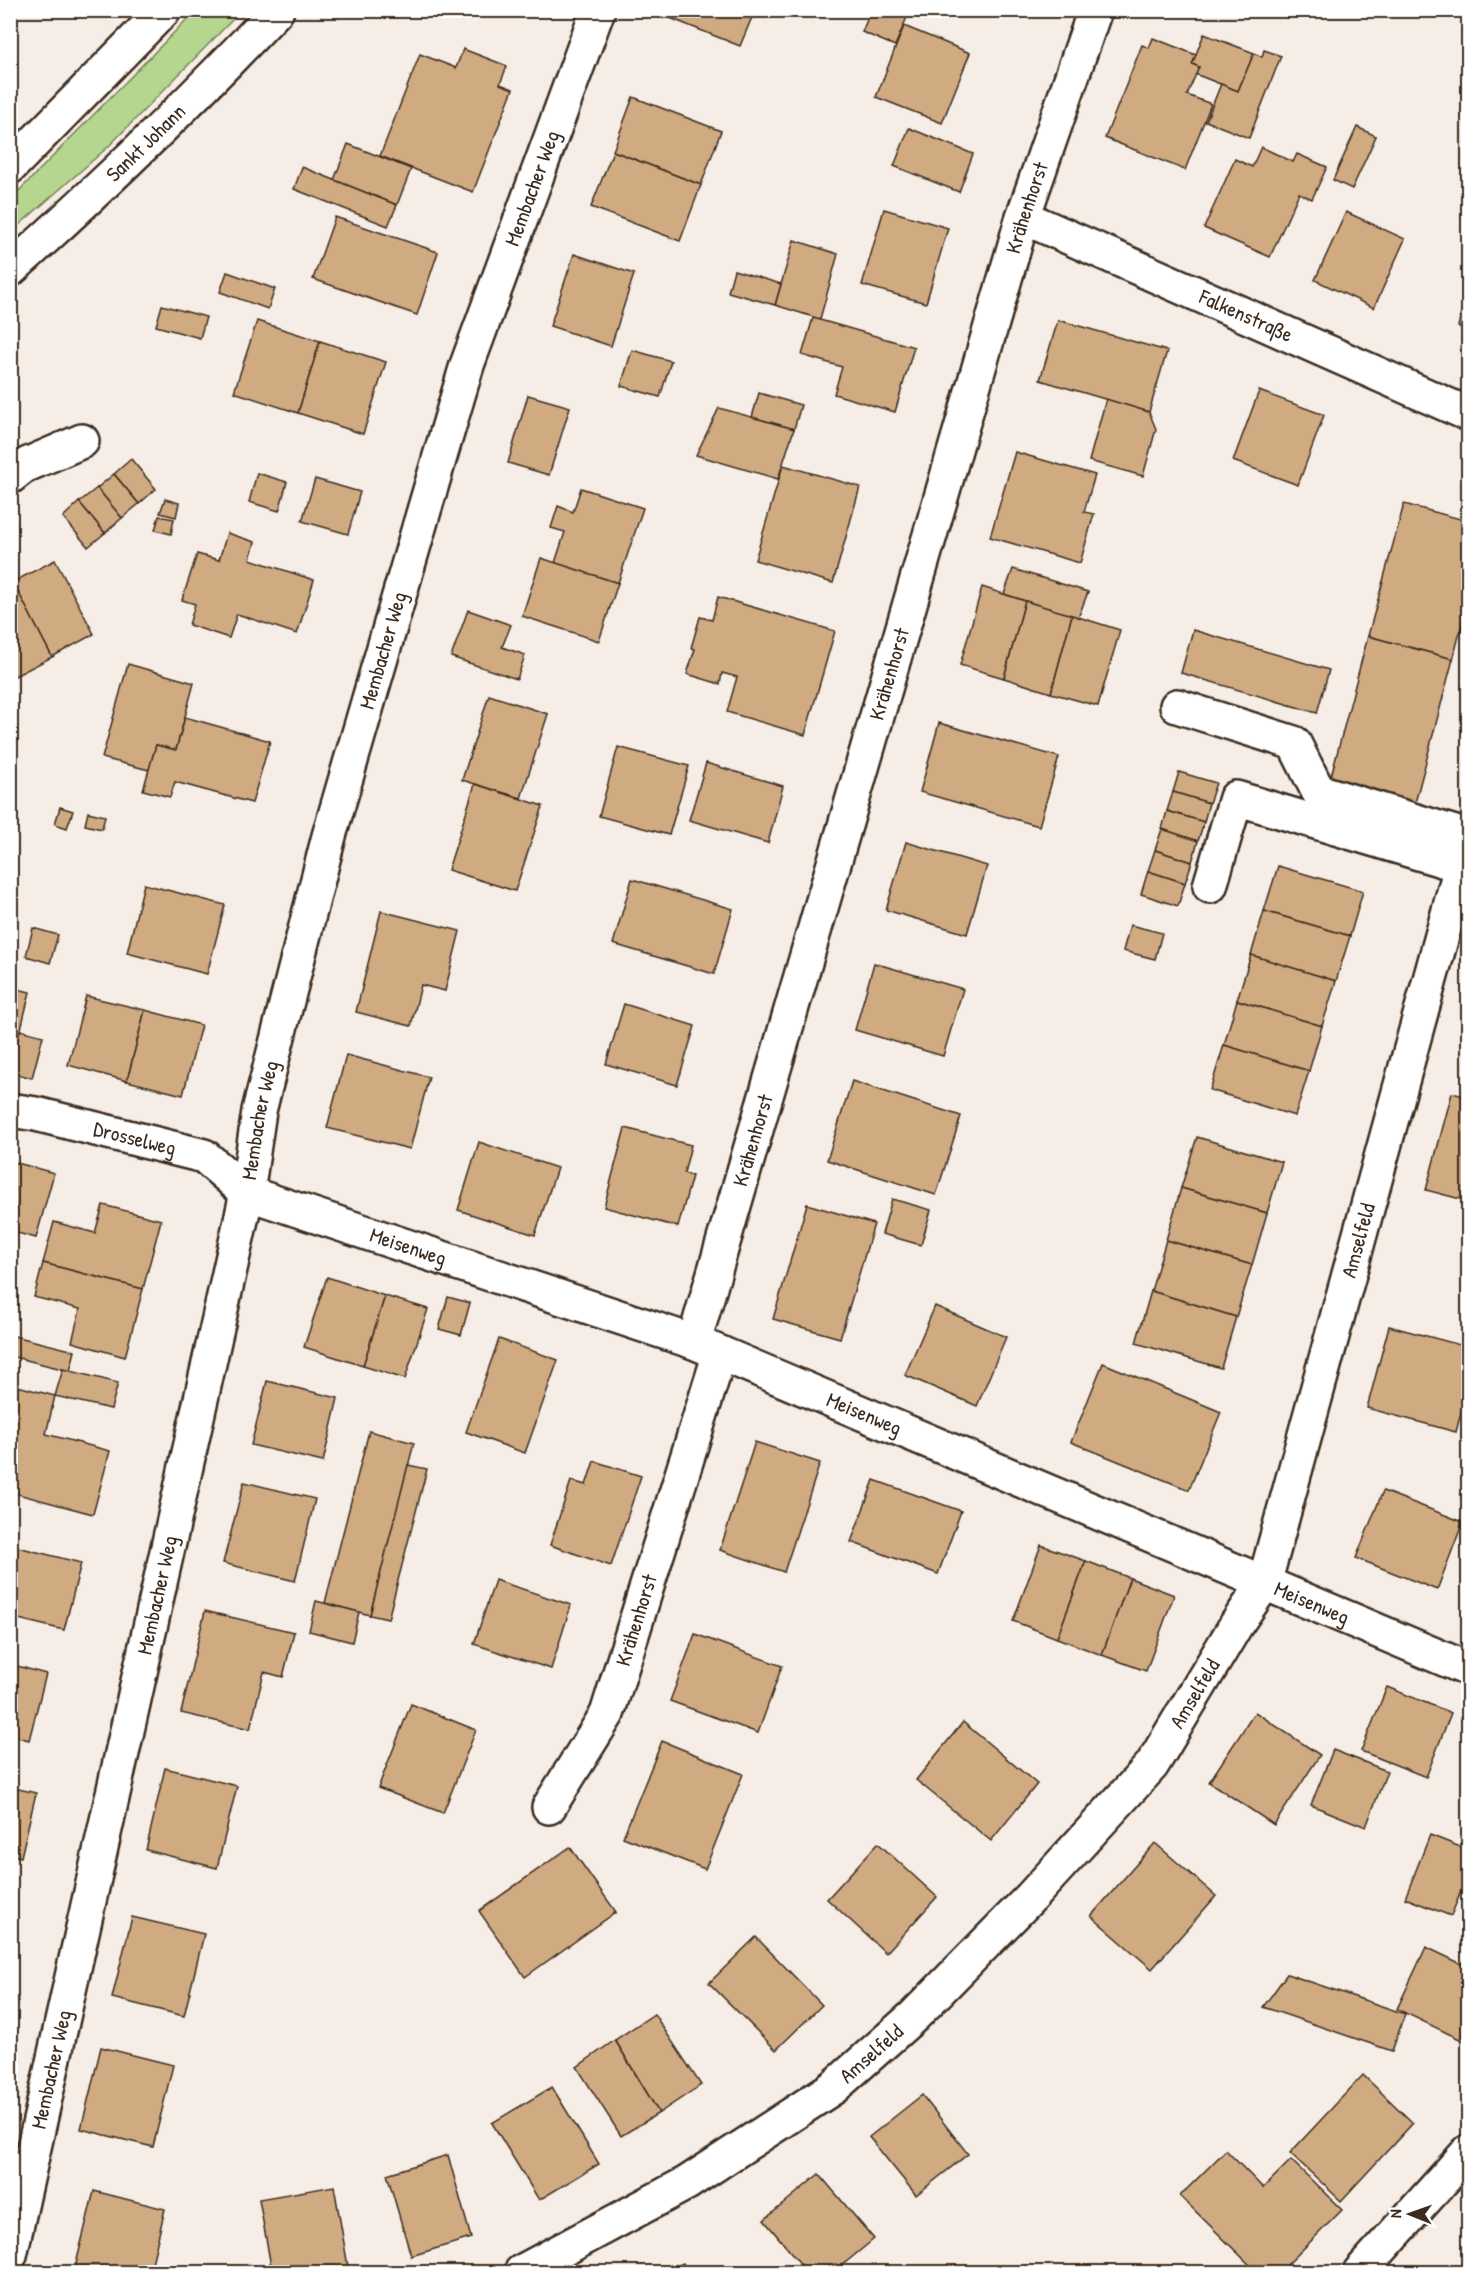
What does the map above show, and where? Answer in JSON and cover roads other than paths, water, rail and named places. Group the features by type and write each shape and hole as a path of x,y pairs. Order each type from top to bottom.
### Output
{"street":[{"path":"10,167 164,10"},
{"name":"Sankt Johann","path":"10,270 97,191 244,46 277,10"},
{"name":"Membacher Weg","path":"10,2255 247,1193 259,1111 329,836 467,365 598,10"},
{"name":"Krähenhorst","path":"549,1807 607,1714 707,1347 1023,217 1095,10"},
{"name":"Falkenstraße","path":"1023,217 1285,331 1468,414"},
{"path":"10,477 24,466 82,441"},
{"path":"1177,706 1294,743 1317,791 1466,848"},
{"path":"1210,886 1236,798 1466,848"},
{"name":"Amselfeld","path":"521,2272 687,2183 824,2094 914,2016 1031,1897 1152,1765 1236,1625 1264,1584 1466,848"},
{"name":"Drosselweg","path":"10,1110 36,1114 204,1156 247,1193"},
{"name":"Meisenweg","path":"247,1193 707,1347 1468,1669"},
{"path":"1360,2272 1468,2152"}]}
